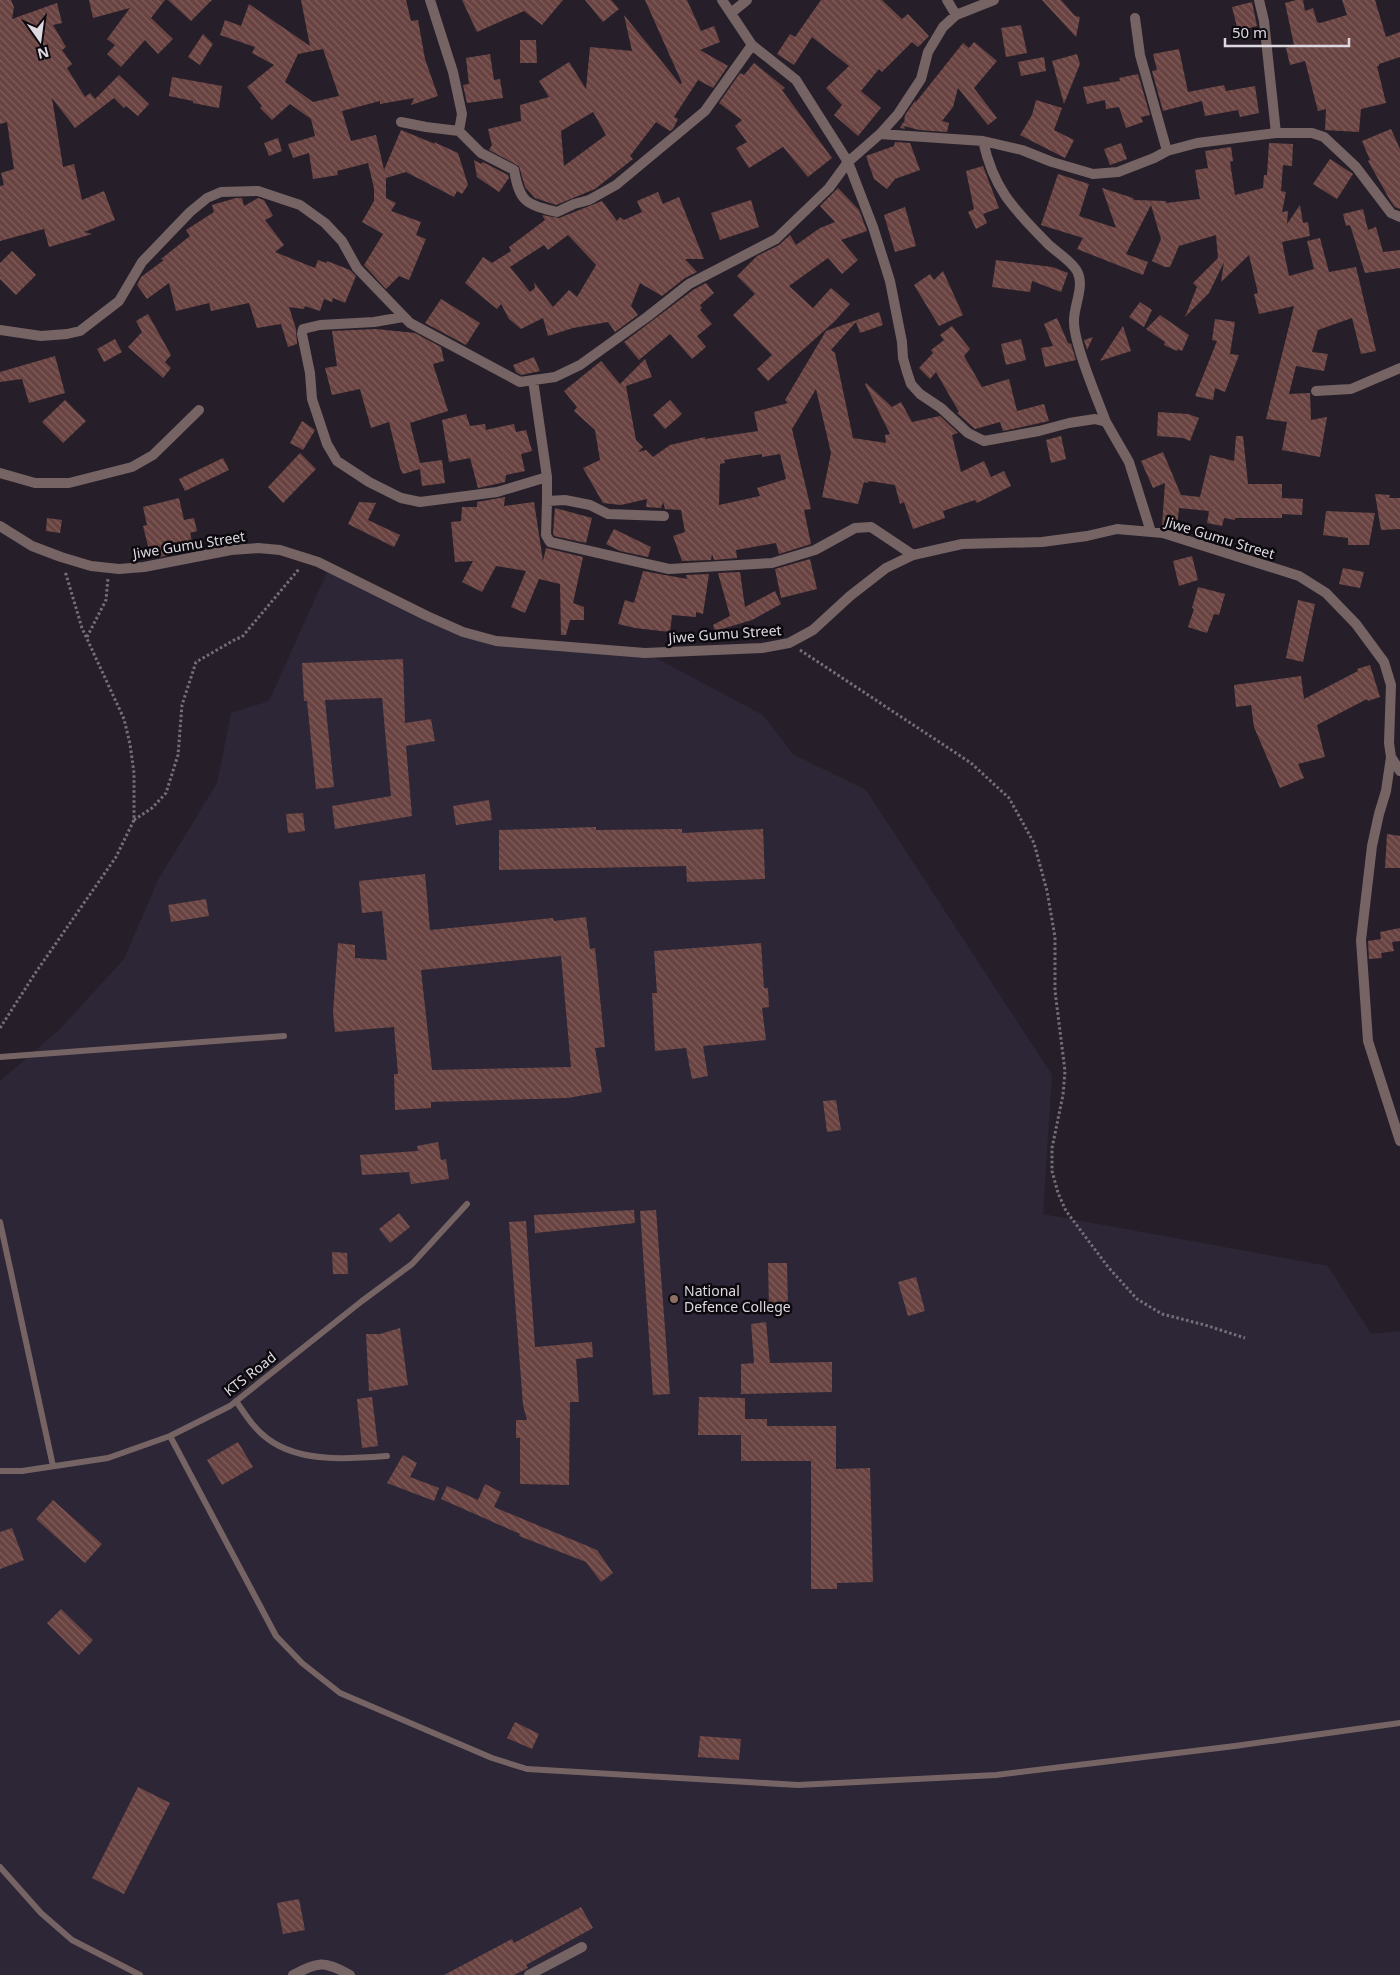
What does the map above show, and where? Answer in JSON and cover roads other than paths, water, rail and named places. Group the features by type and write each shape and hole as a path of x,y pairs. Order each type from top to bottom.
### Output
{"street":[{"path":"430,0 453,72 462,114 459,131"},
{"path":"722,0 752,45 796,80 848,162 873,227 890,281 907,372 912,384 920,394 941,408 968,434 984,440 1095,419 1106,422"},
{"path":"731,13 747,0"},
{"path":"947,0 956,15"},
{"path":"0,330 40,336 80,331 119,301 142,262 181,221 207,198 221,192 258,191 300,205 325,223 342,241 357,268 403,317 419,328 520,382 555,377 580,365 689,284 776,239 829,188 848,162 880,134 898,114 920,79 928,52 943,27 956,15 994,0"},
{"path":"1259,0 1264,21 1276,133"},
{"path":"1135,18 1140,55 1167,151"},
{"path":"401,122 426,128 459,131 481,152 514,170 517,186 523,198 532,206 556,212 589,200 616,185 705,110 752,45"},
{"path":"880,134 983,141 1022,150 1093,174 1118,172 1167,151 1197,144 1276,133 1312,133 1324,137 1356,167 1391,214 1400,217"},
{"path":"983,141 998,186 1007,200 1028,224 1077,272 1079,293 1074,321 1076,337 1106,422 1128,462 1151,532"},
{"path":"403,317 374,322 320,325 303,329 302,334 310,373 312,398 327,444 337,462 401,498 420,502 497,492 547,476"},
{"path":"1316,392 1352,389 1400,368"},
{"path":"533,380 547,476 546,534 550,542 669,568 772,562 815,550 861,526 871,527 913,555"},
{"path":"0,473 35,482 69,483 132,467 153,455 199,410"},
{"path":"547,501 565,500 590,506 608,514 664,516"},
{"name":"Jiwe Gumu Street","path":"0,526 32,546 91,566 108,568 144,567 231,550 258,548 280,550 308,559 463,632 496,641 645,652 762,648 789,643 813,630 850,596 886,568 913,555 962,544 1042,542 1117,530 1163,533 1299,576 1326,593 1356,624 1384,662 1392,685 1389,743 1391,757 1400,771"},
{"path":"1391,757 1386,792 1372,846 1361,940 1368,1041 1400,1141"},
{"path":"529,1975 582,1947"},
{"path":"293,1975 314,1965 323,1964 332,1965 350,1975"}],"lane":[{"path":"0,1057 284,1036"},
{"name":"KTS Road","path":"0,1471 22,1471 108,1458 170,1436 230,1406 362,1301 412,1264 467,1204"},
{"path":"0,1222 53,1466"},
{"path":"236,1401 253,1425 266,1438 288,1451 327,1457 387,1456"},
{"path":"170,1436 276,1636 302,1663 340,1693 492,1758 527,1769 798,1785 946,1778 1015,1773 1400,1724"},
{"path":"0,1867 42,1913 72,1940 140,1975"}],"place":[{"name":"National Defence College","path":"674,1299"}]}
